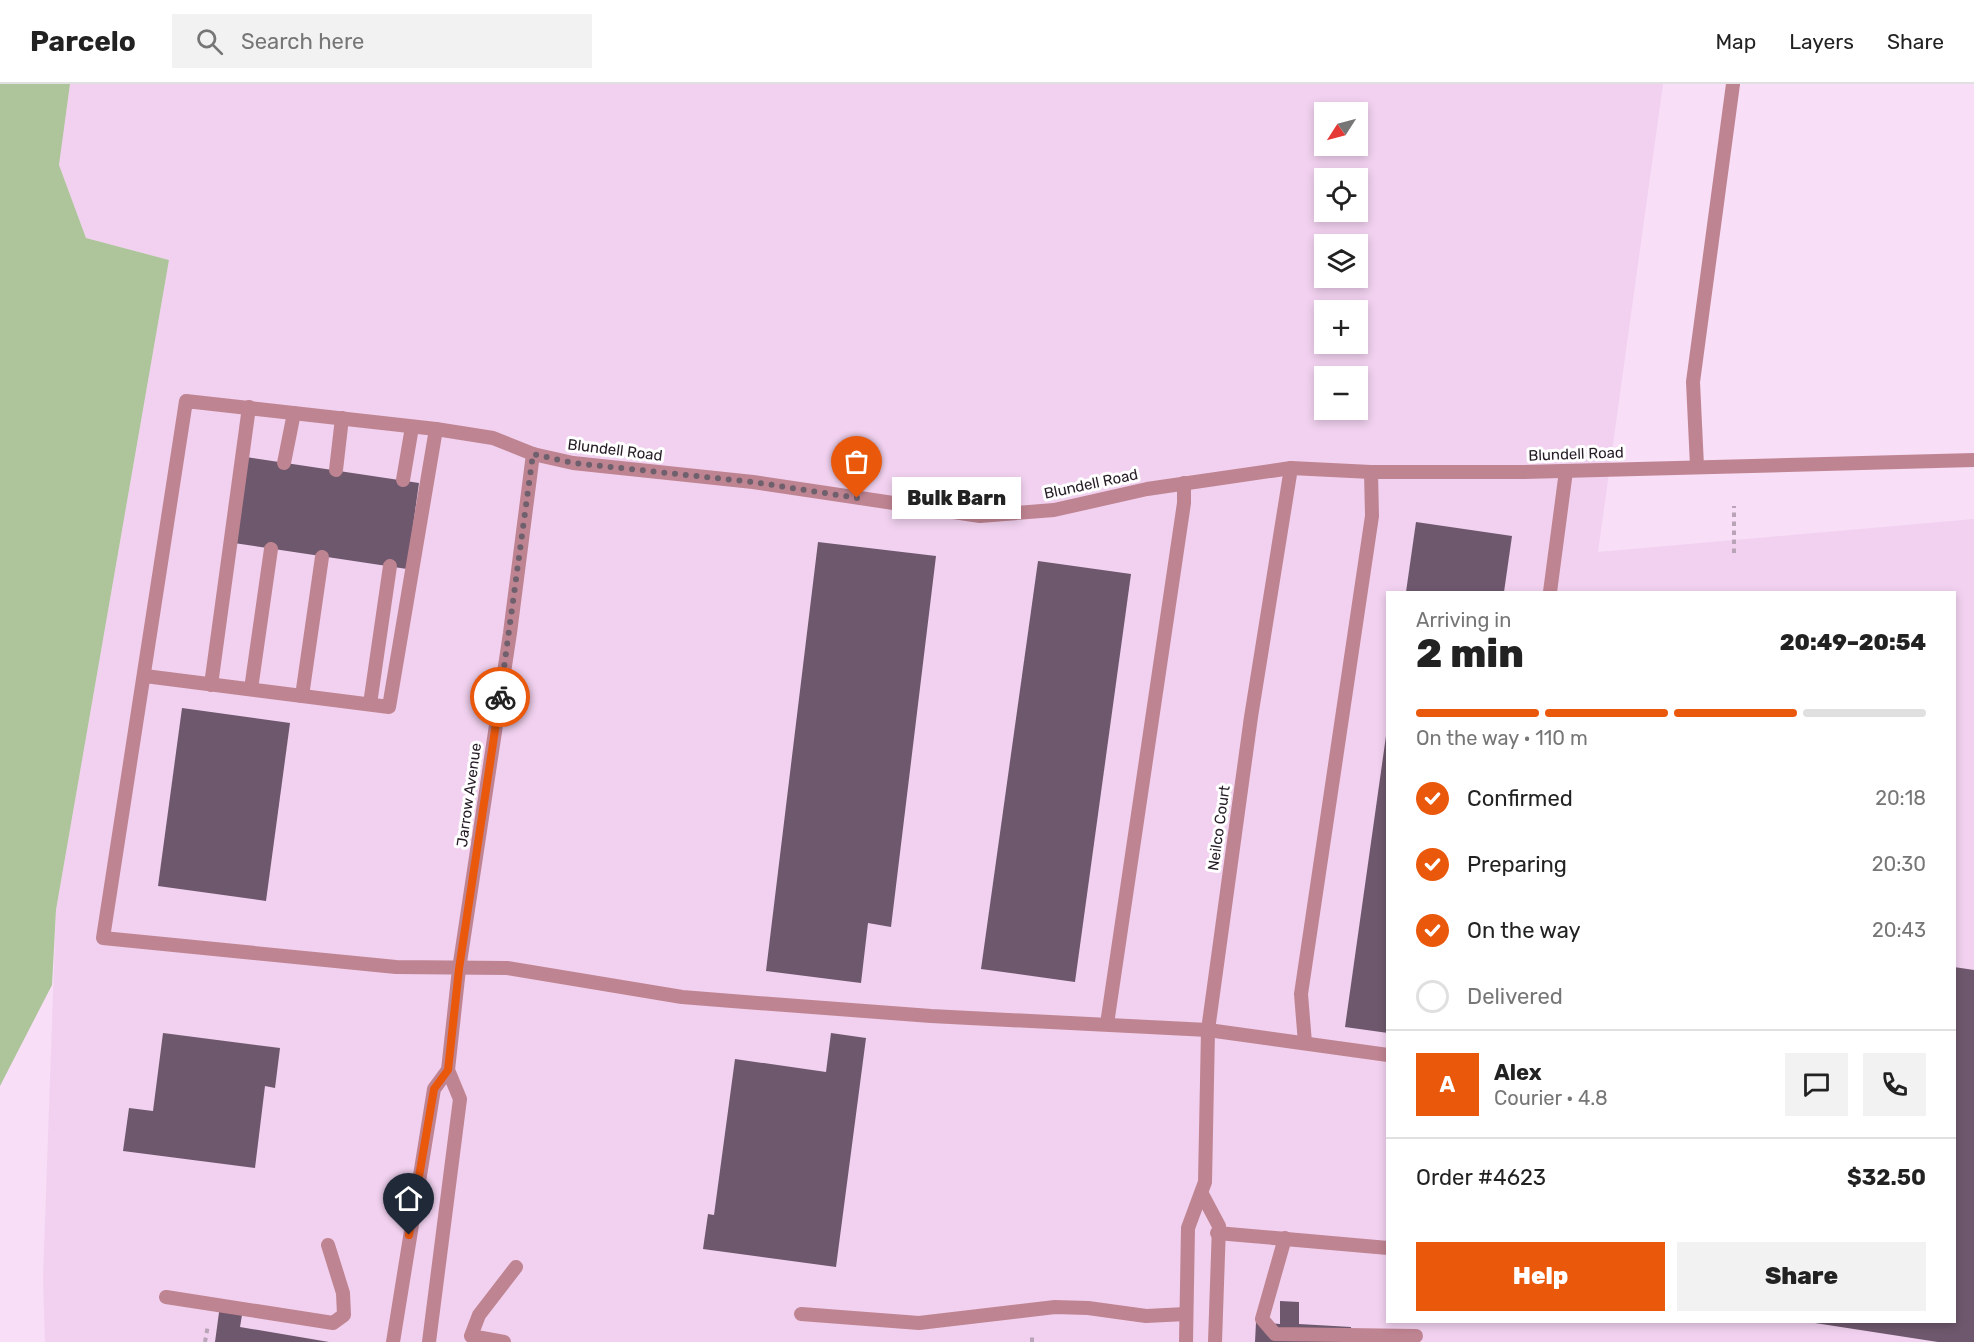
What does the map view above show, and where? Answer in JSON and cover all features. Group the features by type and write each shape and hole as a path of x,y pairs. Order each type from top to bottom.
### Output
{"lane":[{"path":"1697,466 1693,382 1733,84"},
{"name":"Blundell Road","path":"145,676 186,400 436,429 493,438 533,454 573,463 753,482 980,516 1054,510 1184,483 1291,468 1371,472 1566,471 1974,460"},
{"path":"211,685 249,407"},
{"path":"284,463 294,413"},
{"path":"336,470 342,418"},
{"path":"403,480 412,427"},
{"path":"436,429 389,707 145,676 103,938 366,965 459,969 507,968 682,997 931,1016 1208,1030 1386,1055"},
{"name":"Jarrow Avenue","path":"429,1342 460,1099 448,1070 459,969 512,622 533,454"},
{"name":"Neilco Court","path":"1185,1342 1188,1228 1202,1194 1204,1182 1208,1030 1253,705 1291,468"},
{"path":"1550,591 1566,471"},
{"path":"1305,1043 1301,994 1372,516 1371,472"},
{"path":"1107,1024 1184,503 1184,483"},
{"path":"251,689 271,549"},
{"path":"302,696 322,556"},
{"path":"370,704 390,566"},
{"name":"Jarrow Avenue","path":"393,1342 434,1089 448,1070"},
{"path":"1202,1194 1219,1226 1215,1342"},
{"path":"1217,1233 1386,1248"},
{"path":"1285,1238 1262,1319 1275,1334 1416,1336"},
{"path":"166,1297 333,1323 344,1315 343,1293 328,1245"},
{"path":"504,1342 471,1336 480,1315 516,1267"},
{"path":"801,1314 919,1323 1055,1306 1146,1316 1186,1314"}],"path":[{"path":"1734,506 1734,553"},
{"path":"1032,1335 1032,1342"}],"shaded area":[{"path":"70,84 1663,84 1598,552 1974,519 1974,1342 45,1342 43,1278 56,910 169,260 86,238 59,165"}],"green space":[{"path":"0,84 70,84 59,165 86,238 169,260 56,910 52,985 0,1086"}],"building":[{"path":"246,457 419,483 407,569 234,543"},
{"path":"1416,522 1512,536 1504,591 1406,591"},
{"path":"818,542 936,556 891,927 868,923 861,983 766,971"},
{"path":"1038,561 1131,574 1075,982 981,969"},
{"path":"182,708 290,723 266,901 158,886"},
{"path":"1386,736 1386,1033 1345,1027"},
{"path":"1956,967 1974,970 1974,1342 1938,1342 1815,1323 1956,1323"},
{"path":"163,1033 280,1048 275,1088 265,1086 255,1168 123,1151 129,1108 153,1111"},
{"path":"831,1033 866,1038 836,1267 703,1249 708,1214 714,1215 735,1059 826,1072"},
{"path":"1280,1301 1299,1302 1299,1324 1351,1327 1351,1342 1255,1342 1256,1322 1280,1324"},
{"path":"220,1305 243,1309 240,1327 329,1342 215,1342"}],"way so far":[{"path":"500,697 526,519 533,454 573,463 753,482 857,498"}],"place":[{"name":"Bulk Barn","path":"857,498"}],"route":[{"path":"409,1235 434,1089 448,1070 459,969 470,912 500,697"}]}
